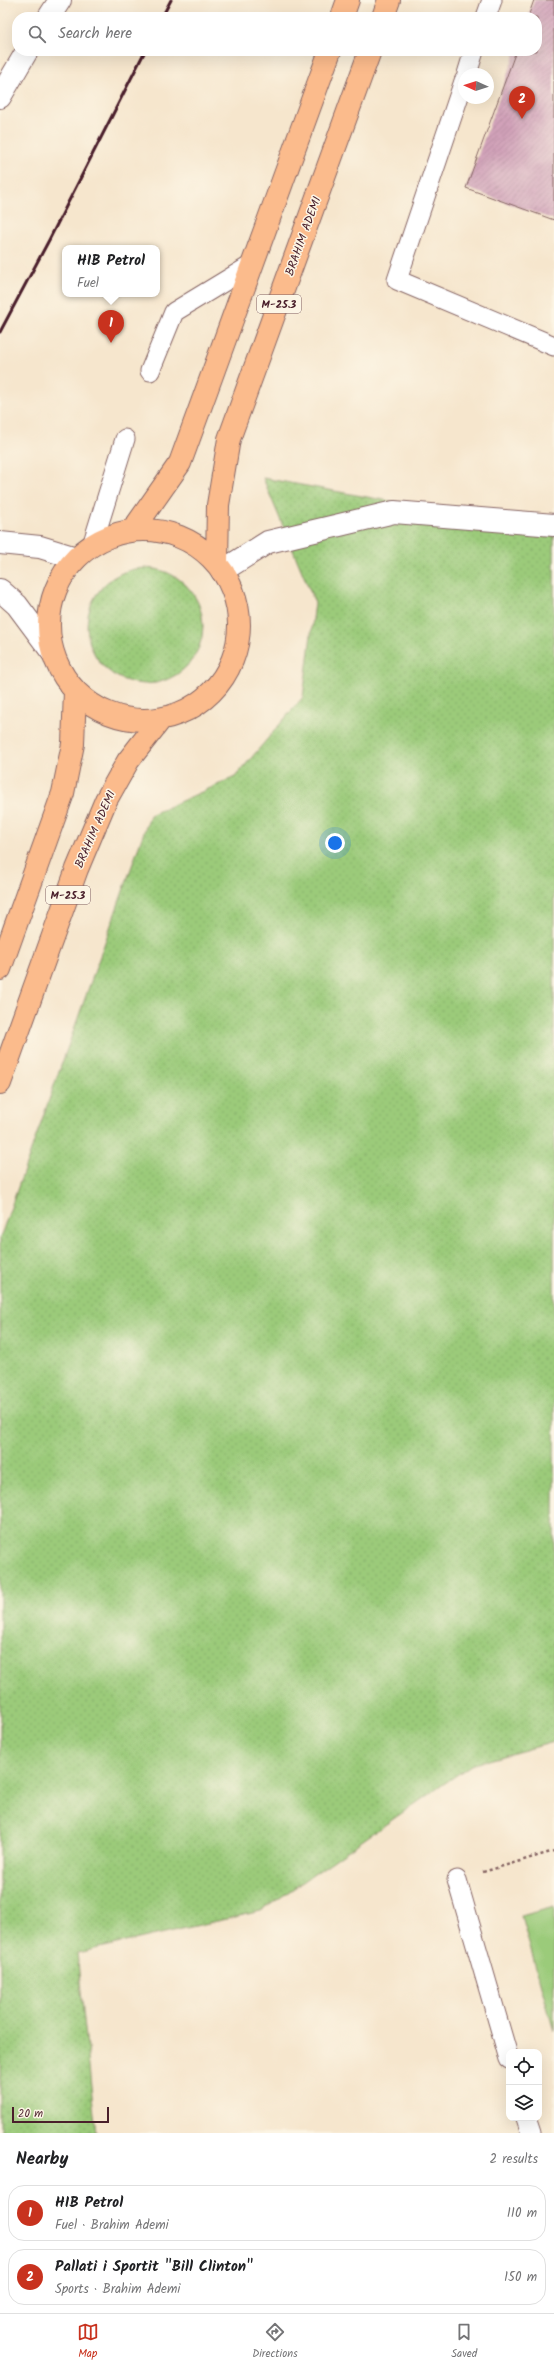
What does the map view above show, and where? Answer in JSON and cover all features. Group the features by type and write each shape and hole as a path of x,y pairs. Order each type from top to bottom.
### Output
{"main road":[{"path":"344,12 348,0"},
{"path":"385,12 389,0"},
{"name":"M-25.3","path":"133,530 180,463 254,264 328,56"},
{"name":"BRAHIM ADEMI","path":"220,567 218,505 229,439 368,56"},
{"name":"BRAHIM ADEMI","path":"133,530 158,530 180,536 200,547 220,567 230,584 238,608 239,633 234,658 222,681 205,699 184,712 160,720 135,720 113,716 93,706 75,691 62,673 52,652 49,629 50,606 58,584 76,558 94,539 133,530"},
{"name":"M-25.3","path":"0,969 63,793 73,744 75,691"},
{"name":"BRAHIM ADEMI","path":"0,1083 77,868 106,800 128,761 160,720"}],"street":[{"path":"52,12 60,0"},
{"path":"0,98 24,56"},
{"path":"220,567 268,542 394,512 554,525"},
{"path":"0,543 40,547 76,558"},
{"path":"0,590 17,605 52,652"}],"lane":[{"path":"488,12 492,0"},
{"path":"468,68 472,56"},
{"path":"458,100 397,280 554,346"},
{"path":"150,371 174,312 254,264"},
{"path":"94,539 125,439"},
{"path":"458,1880 506,2049"},
{"path":"527,2121 531,2133"}],"path":[{"path":"458,1880 554,1851"}],"green space":[{"path":"263,478 554,531 554,1742 471,1765 261,1911 77,1953 96,2133 0,2133 0,1238 150,815 235,777 303,697 315,603"},
{"path":"145,568 167,572 177,577 186,585 194,594 199,604 203,626 199,648 194,658 186,667 177,675 167,680 145,684 123,680 113,675 104,667 96,658 91,648 87,626 91,604 96,594 104,585 113,577 123,572"},
{"path":"554,1907 554,2031 521,1916"}],"building":[{"path":"534,0 554,0 554,220 466,188 514,56 542,56 542,12 530,12"}],"railway":[{"path":"165,12 171,0"},
{"path":"0,332 49,240 142,56"}],"place":[{"name":"Pallati i Sportit \"Bill Clinton\"","path":"522,119"},
{"name":"HIB Petrol","path":"111,343"}]}
